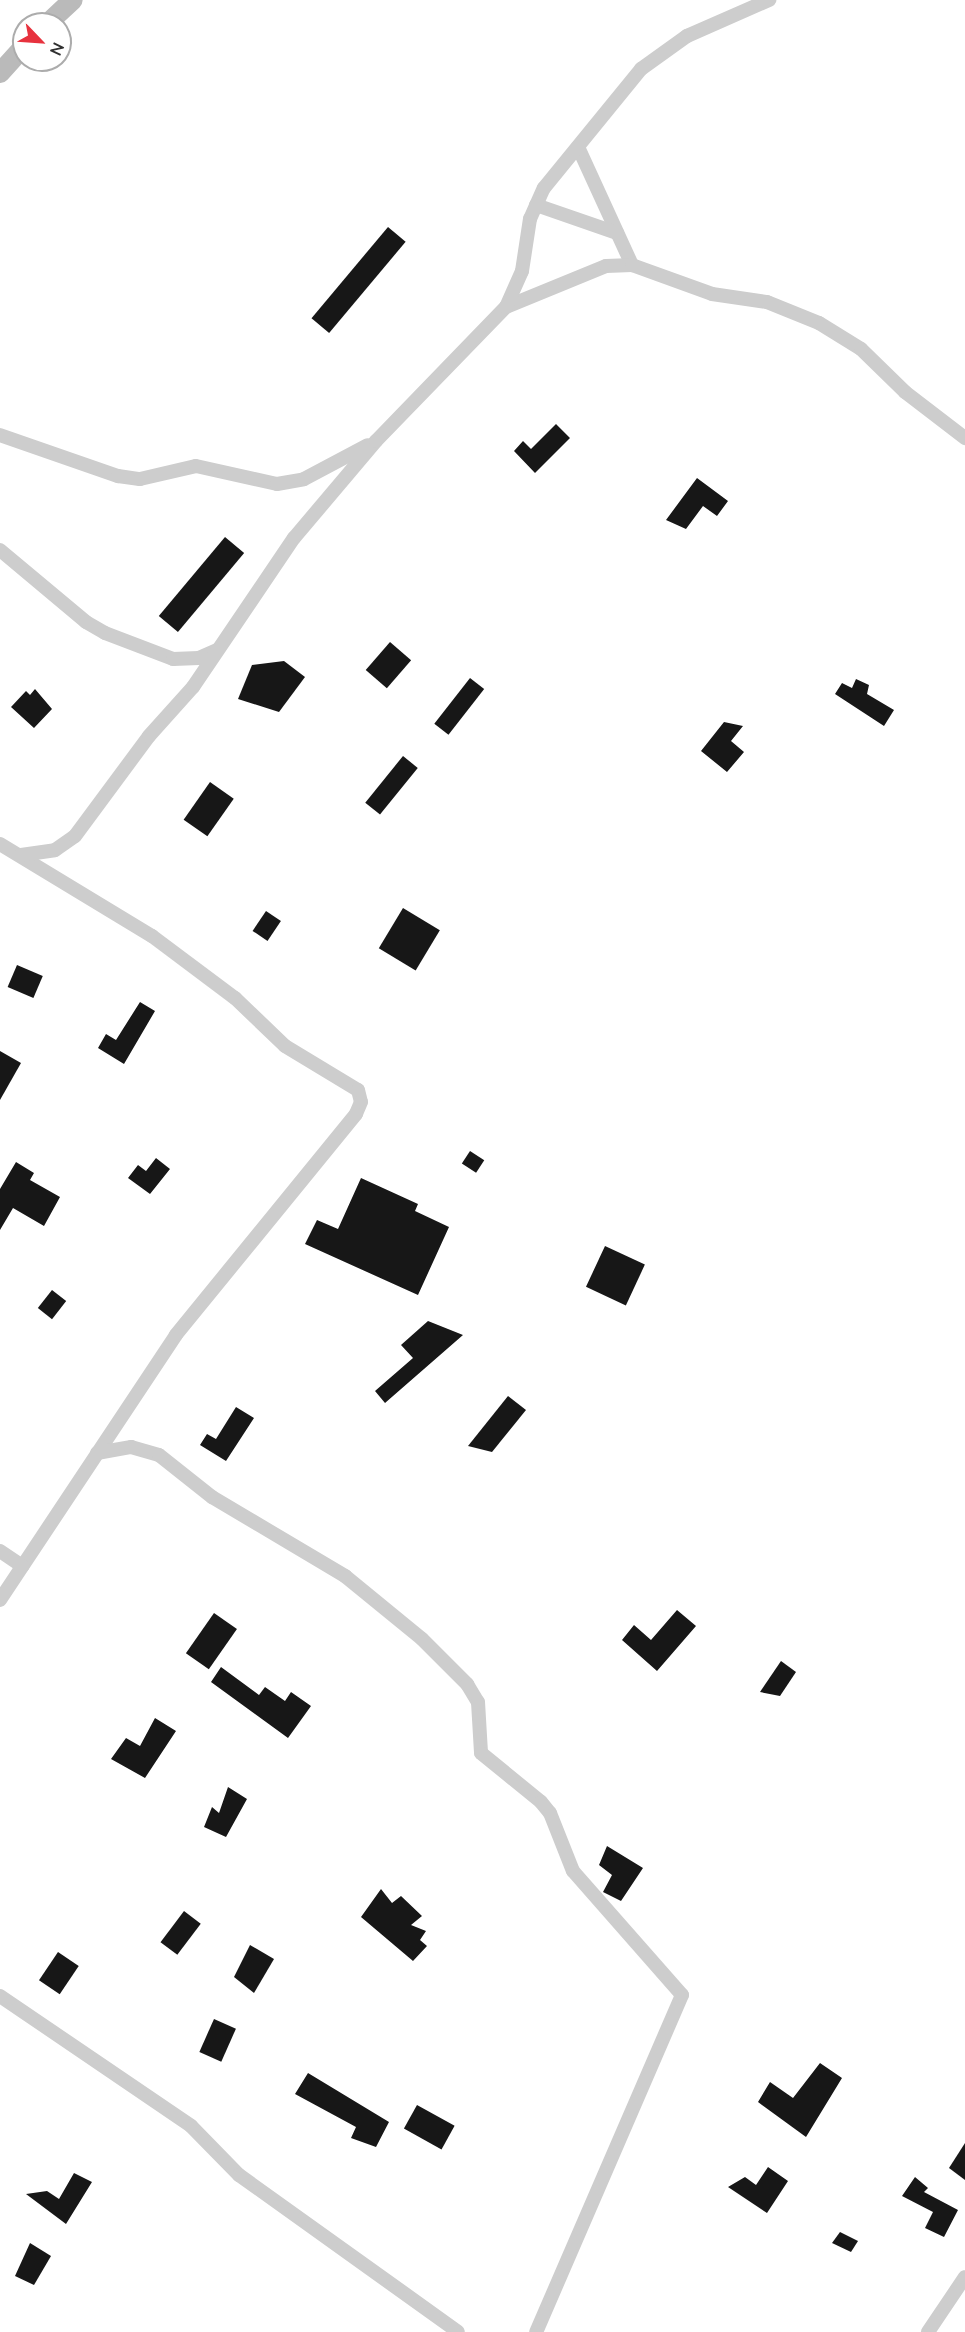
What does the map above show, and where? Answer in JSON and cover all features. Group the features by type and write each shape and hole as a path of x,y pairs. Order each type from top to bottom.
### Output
{"street":[{"path":"60,12 73,0"},
{"path":"21,855 55,850 75,836 149,736 193,687 294,538 376,441 506,307 522,271 530,219 544,188 641,69 687,36 769,0"},
{"path":"0,73 12,60"},
{"path":"578,147 632,265"},
{"path":"536,205 617,233"},
{"path":"506,307 606,266 632,265 712,294 767,302 819,323 861,349 905,392 965,438"},
{"path":"0,435 118,476 140,479 196,466 277,484 304,479 376,441"},
{"path":"0,550 86,622 105,633 172,659 199,658 219,649"},
{"path":"0,844 152,936 235,999 285,1046 358,1090 361,1102 356,1114 176,1335 0,1600"},
{"path":"97,1454 131,1447 159,1455 212,1497 345,1576 422,1639 467,1683 478,1702 481,1753 541,1802 554,1822 573,1871 682,1995 536,2332 524,2332"},
{"path":"0,1551 22,1566"},
{"path":"0,1996 191,2126 239,2175 458,2332"},
{"path":"928,2332 965,2277"}],"building":[{"path":"388,227 406,242 329,333 312,318"},
{"path":"556,424 570,438 535,473 514,451 523,441 531,449"},
{"path":"697,478 728,501 717,516 703,506 686,529 666,520"},
{"path":"225,537 244,553 178,632 159,616"},
{"path":"390,642 411,660 387,688 366,670"},
{"path":"284,661 305,677 279,712 238,699 252,665"},
{"path":"470,678 484,689 448,735 434,724"},
{"path":"856,679 869,685 867,694 894,710 884,726 835,694 842,683 852,688"},
{"path":"35,689 52,709 34,728 11,707 26,691 30,695"},
{"path":"724,722 743,726 731,741 744,752 727,772 701,751"},
{"path":"403,756 418,768 380,815 365,803"},
{"path":"210,782 234,799 207,836 184,820"},
{"path":"403,908 440,930 416,970 379,948"},
{"path":"266,911 281,921 268,941 253,931"},
{"path":"17,965 43,976 33,998 8,987"},
{"path":"140,1002 155,1011 124,1064 98,1048 106,1034 116,1040"},
{"path":"0,1051 21,1063 0,1100"},
{"path":"470,1151 484,1160 476,1173 462,1164"},
{"path":"156,1158 170,1169 150,1194 128,1178 138,1165 146,1171"},
{"path":"16,1162 34,1173 30,1180 60,1197 44,1226 13,1208 0,1230 0,1189"},
{"path":"361,1178 418,1204 415,1211 449,1227 418,1295 305,1244 317,1220 338,1229"},
{"path":"605,1246 645,1265 626,1305 586,1287"},
{"path":"52,1290 66,1301 52,1319 38,1308"},
{"path":"428,1321 463,1335 385,1403 375,1391 413,1358 401,1345"},
{"path":"508,1396 526,1410 492,1452 468,1446"},
{"path":"236,1407 254,1418 226,1461 200,1445 207,1434 216,1439"},
{"path":"677,1610 696,1626 657,1671 622,1640 634,1625 651,1640"},
{"path":"214,1613 237,1629 209,1669 186,1653"},
{"path":"781,1661 796,1672 780,1696 760,1692"},
{"path":"221,1667 259,1695 265,1687 285,1701 291,1692 311,1706 288,1738 211,1682"},
{"path":"155,1718 176,1731 145,1778 111,1759 126,1738 140,1746"},
{"path":"228,1787 247,1799 226,1837 204,1827 212,1807 219,1813"},
{"path":"607,1846 643,1868 621,1901 603,1892 612,1875 599,1865"},
{"path":"381,1889 392,1903 401,1896 422,1916 411,1925 426,1931 420,1940 427,1946 413,1961 361,1917"},
{"path":"184,1911 201,1924 177,1955 161,1942"},
{"path":"250,1945 274,1959 254,1993 234,1977"},
{"path":"58,1952 79,1966 60,1994 39,1980"},
{"path":"214,2019 236,2029 221,2062 199,2052"},
{"path":"820,2063 842,2078 806,2137 758,2102 770,2082 793,2098"},
{"path":"308,2073 389,2122 376,2147 351,2138 356,2127 295,2094"},
{"path":"417,2105 455,2126 442,2149 404,2129"},
{"path":"965,2143 965,2180 949,2168"},
{"path":"768,2167 788,2181 767,2213 728,2187 745,2177 756,2185"},
{"path":"74,2173 92,2182 66,2224 26,2194 47,2191 59,2199"},
{"path":"915,2177 928,2188 924,2192 958,2210 944,2237 925,2228 933,2212 902,2196"},
{"path":"840,2232 858,2241 851,2252 832,2243"},
{"path":"30,2243 51,2256 34,2285 15,2276"}]}
